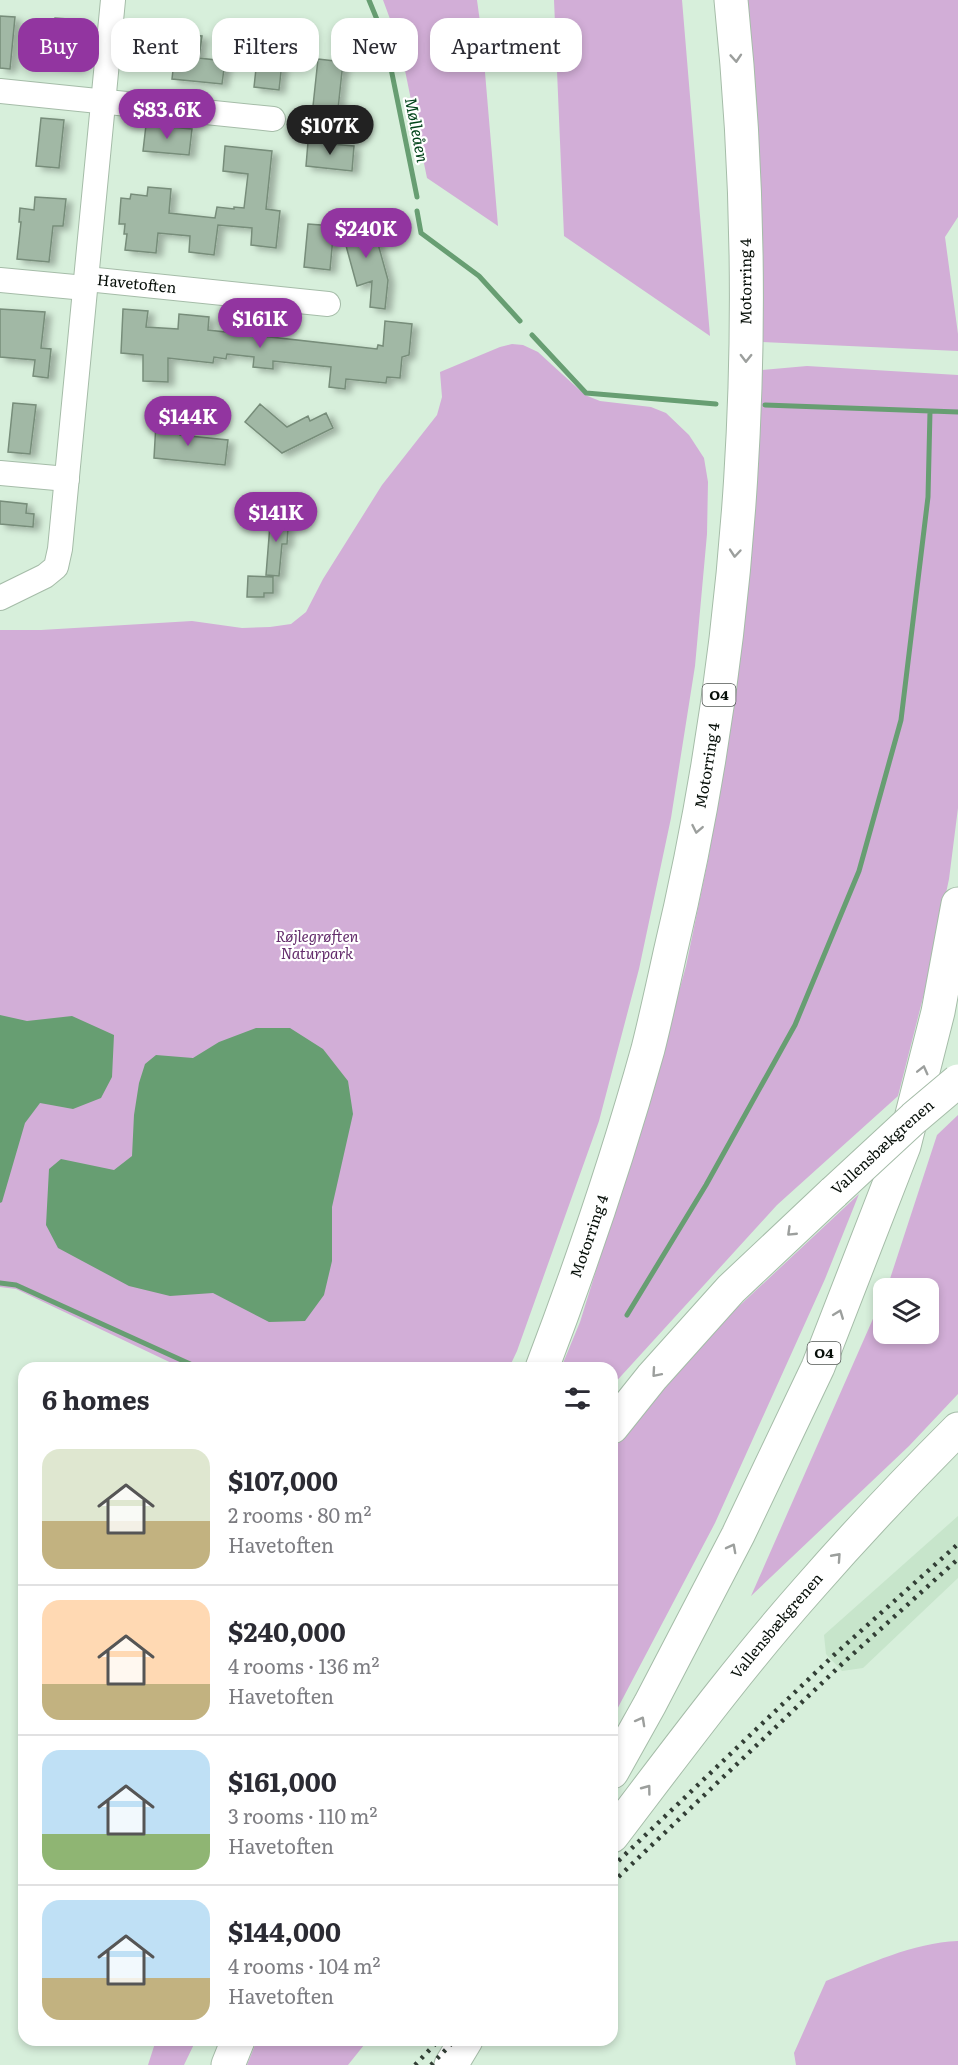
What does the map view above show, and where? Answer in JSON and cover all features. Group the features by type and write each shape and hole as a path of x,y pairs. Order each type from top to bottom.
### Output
{"highway":[{"name":"Motorring 4","path":"544,1362 617,1156 649,1045 685,891 721,684 736,550 744,432 747,286 743,153 731,0"},
{"name":"O4","path":"618,1761 738,1535 818,1367 904,1146 938,1012 958,904"},
{"name":"Vallensbækgrenen","path":"618,1420 652,1377 731,1289 914,1118 958,1081"},
{"name":"Vallensbækgrenen","path":"618,1828 703,1716 807,1589 909,1478 958,1429"},
{"path":"228,2065 236,2046"},
{"path":"451,2065 462,2046"}],"street":[{"name":"Havetoften","path":"0,598 45,576 56,567 60,549 113,0"},
{"path":"0,91 273,118"},
{"name":"Havetoften","path":"0,280 86,284 328,304"},
{"path":"0,473 67,479"}],"shaded area":[{"path":"0,1015 27,1021 72,1016 114,1035 112,1077 101,1098 73,1109 40,1103 25,1123 0,1203"},
{"path":"256,1028 290,1028 323,1049 348,1081 353,1114 332,1207 332,1261 324,1295 305,1321 269,1322 213,1293 170,1296 129,1286 58,1248 46,1225 49,1169 61,1159 114,1170 132,1156 134,1115 139,1083 145,1064 156,1055 193,1058 219,1042"},
{"path":"958,1516 958,1578 863,1668 842,1671 826,1654 824,1635"}],"green space":[{"path":"383,0 477,0 479,18 430,18 430,72 485,72 498,226 427,178 405,72 418,72 418,18 390,18"},
{"path":"554,0 682,0 710,336 564,236 557,72 582,72 582,18 555,18"},
{"path":"747,0 958,0 958,217 945,237 958,334 958,351 762,342 761,210"},
{"name":"Røjlegrøften Naturpark","path":"512,344 523,345 538,352 585,395 600,401 651,407 666,413 689,435 704,458 708,482 707,534 695,666 671,818 639,969 599,1121 512,1362 169,1362 16,1289 0,1287 0,630 41,630 192,621 242,628 291,624 306,612 323,579 382,485 437,415 442,397 440,372"},
{"path":"807,366 958,375 958,808 949,879 928,978 898,1096 777,1205 618,1379 618,1362 563,1362 580,1322 647,1107 686,966 709,855 737,677 761,370"},
{"path":"958,1115 958,1394 909,1446 751,1596 873,1319 873,1344 939,1344 939,1278 890,1278 937,1135"},
{"path":"859,1194 825,1279 715,1523 618,1708 618,1438 660,1380"},
{"path":"958,1941 958,2065 796,2065 794,2053 826,1981 907,1950"},
{"path":"154,2046 193,2046 184,2065 148,2065"},
{"path":"255,2046 363,2046 348,2065 247,2065"}],"building":[{"path":"0,16 15,17 10,69 0,68"},
{"path":"200,58 212,60 212,72 224,72 222,84 172,79 173,72 200,72"},
{"path":"319,59 331,61 331,72 342,72 338,109 313,106"},
{"path":"256,72 281,72 279,90 254,87"},
{"path":"41,118 64,120 59,168 36,166"},
{"path":"146,125 192,129 189,155 143,151"},
{"path":"308,142 354,146 352,171 306,166"},
{"path":"225,146 272,151 266,209 280,211 276,248 251,245 252,228 218,225 214,255 189,252 190,236 158,233 156,253 125,250 127,234 124,234 125,224 119,224 121,198 130,199 131,194 147,196 148,187 171,189 169,213 215,218 217,207 244,208 248,174 223,171"},
{"path":"35,197 66,199 63,226 53,226 49,262 17,259 21,222 19,222 20,208 34,210"},
{"path":"339,220 372,222 388,280 385,309 370,307 372,281 357,286"},
{"path":"308,224 334,226 330,270 304,267"},
{"path":"0,309 45,312 41,348 51,349 48,378 33,376 35,360 0,357"},
{"path":"123,309 148,311 146,327 178,329 179,314 209,317 208,330 377,349 378,345 383,346 385,321 412,324 409,355 402,357 400,378 387,377 386,383 346,379 345,389 329,387 331,367 273,361 273,369 253,367 254,357 227,354 226,359 214,357 213,363 168,358 168,382 143,381 143,355 121,353"},
{"path":"13,403 36,405 30,454 8,452"},
{"path":"260,404 287,427 308,416 310,421 326,413 333,428 282,453 245,422"},
{"path":"156,423 181,426 180,435 228,440 225,465 154,458"},
{"path":"0,501 27,504 26,513 34,514 33,527 0,524"},
{"path":"271,512 285,513 284,528 288,529 287,544 282,544 279,576 266,575"},
{"path":"248,576 273,577 273,593 264,593 264,597 247,597"}],"waterway":[{"name":"Mølleåen","path":"369,0 385,39 417,197"},
{"path":"417,211 421,233 479,276 520,321"},
{"path":"532,335 586,393 716,404"},
{"path":"765,405 958,412"},
{"path":"627,1315 706,1185 795,1025 859,871 901,720 928,497 930,411"},
{"path":"0,1283 16,1285 186,1362"}],"railway":[{"path":"618,1861 834,1655 958,1544"},
{"path":"618,1877 842,1664 958,1559"},
{"path":"415,2065 433,2046"},
{"path":"431,2065 449,2046"}]}
